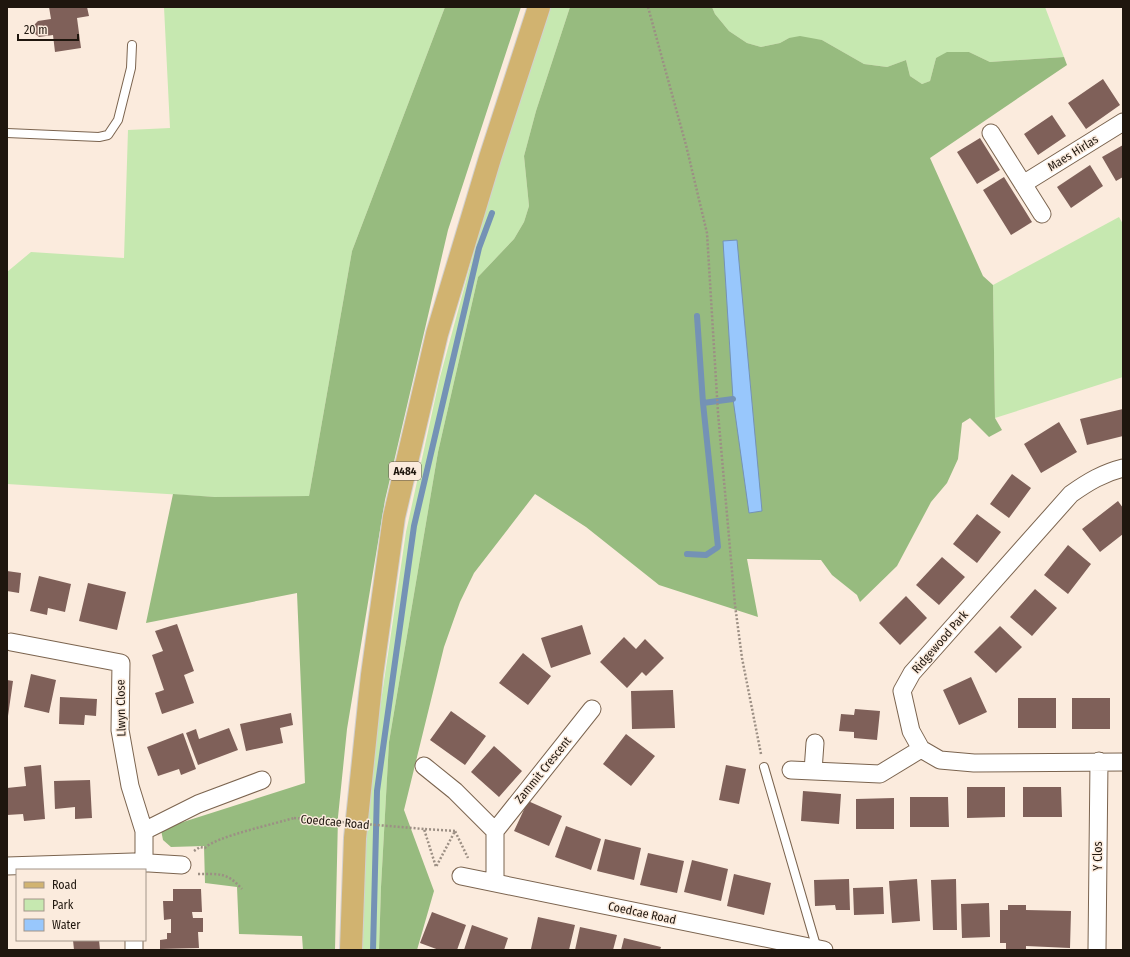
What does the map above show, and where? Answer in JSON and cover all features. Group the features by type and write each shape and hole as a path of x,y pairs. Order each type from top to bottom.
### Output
{"main road":[{"name":"A484","path":"351,950 354,838 372,675 394,517 437,334 490,158 539,7"}],"street":[{"name":"Maes Hirlas","path":"1023,184 1123,122"},
{"path":"991,133 1042,214"},
{"name":"Ridgewood Park","path":"921,749 911,731 902,691 912,673 1071,494 1090,480 1110,471 1123,468"},
{"name":"Llwyn Close","path":"11,642 121,663 120,730 130,786 144,831 136,865"},
{"name":"Zammit Crescent","path":"494,831 592,709"},
{"path":"813,771 815,742"},
{"path":"791,770 880,774 921,749 940,760 974,763 1123,762"},
{"name":"Y Clos","path":"1097,950 1099,761"},
{"path":"424,766 455,791 494,831 495,883"},
{"path":"144,831 198,804 262,780"},
{"path":"7,866 182,865"},
{"name":"Coedcae Road","path":"465,877 820,949"}],"lane":[{"path":"7,133 99,137 108,135 118,120 131,68 132,45"},
{"path":"764,767 820,949"}],"path":[{"path":"648,7 686,145 707,233 718,413 735,605 751,707 764,767"},
{"name":"Coedcae Road","path":"182,865 195,850 205,848 208,844 294,818 455,831"},
{"path":"424,829 436,867 455,831"},
{"path":"455,831 472,868 465,877"},
{"path":"182,865 195,874 222,874 235,881 242,889"}],"green space":[{"path":"164,7 445,7 352,251 309,496 215,497 7,484 7,272 31,252 124,258 128,130 170,128"},
{"path":"445,7 521,7 448,230 385,500 347,729 338,817 335,950 303,950 302,936 239,934 237,887 205,883 204,846 171,847 163,840 161,830 167,823 180,823 305,783 297,593 146,623 173,494 215,497 309,496 352,251"},
{"path":"551,7 570,7 536,111 524,156 529,206 524,222 514,239 478,277 438,452 389,742 379,950 362,950 364,817 406,532 439,381 486,207"},
{"path":"570,7 712,7 715,14 729,31 747,43 761,47 780,43 789,38 800,36 822,40 864,64 887,67 906,60 910,76 922,84 930,81 936,58 947,52 969,52 990,62 1064,57 1067,65 930,158 983,276 993,285 995,418 1002,430 989,437 970,418 962,423 958,459 947,483 931,502 897,566 860,602 857,595 832,575 821,560 747,559 758,617 659,585 586,527 535,494 474,573 460,602 444,647 404,810 434,891 417,950 379,950 389,742 438,452 478,277 514,239 524,222 529,206 524,156 536,111"},
{"path":"712,7 1045,7 1064,57 990,62 969,52 936,58 930,81 922,84 910,76 906,60 887,67 864,64 822,40 789,38 780,43 761,47 747,43 729,31 715,14"},
{"path":"1119,217 1123,224 1123,377 995,418 993,285"}],"water":[{"path":"737,240 762,511 749,513 733,399 723,241"}],"building":[{"path":"49,7 87,7 89,16 77,18 81,48 55,52 53,35 39,37 34,33 33,26 38,21 51,19"},
{"path":"1103,79 1120,105 1086,129 1068,103"},
{"path":"1052,115 1066,136 1038,155 1024,134"},
{"path":"980,138 1000,170 977,184 957,152"},
{"path":"1123,145 1123,177 1116,181 1102,157"},
{"path":"1090,165 1103,186 1071,208 1057,187"},
{"path":"1004,177 1032,222 1011,235 983,190"},
{"path":"1123,409 1123,436 1087,445 1080,419"},
{"path":"1059,422 1077,452 1041,473 1024,444"},
{"path":"1012,474 1031,488 1009,518 990,504"},
{"path":"1118,501 1123,508 1123,534 1100,552 1082,529"},
{"path":"977,514 1001,532 977,563 953,544"},
{"path":"1068,545 1091,564 1068,594 1044,575"},
{"path":"942,557 965,577 939,605 916,585"},
{"path":"7,571 21,573 19,593 7,591"},
{"path":"39,576 71,584 65,612 48,608 47,615 30,611"},
{"path":"88,583 126,592 117,630 79,621"},
{"path":"1035,589 1057,608 1032,636 1010,617"},
{"path":"906,596 927,618 900,645 879,623"},
{"path":"177,624 194,671 184,675 194,703 162,714 155,693 164,690 152,655 163,651 155,631"},
{"path":"582,625 591,654 551,668 541,638"},
{"path":"1000,626 1022,647 996,673 974,652"},
{"path":"624,637 636,649 645,639 664,658 646,676 642,672 627,688 600,662"},
{"path":"523,653 551,676 528,705 499,683"},
{"path":"31,674 56,680 49,713 24,707"},
{"path":"971,677 987,712 959,725 943,690"},
{"path":"7,680 13,681 8,716 7,716"},
{"path":"673,690 675,728 632,729 631,691"},
{"path":"60,697 97,699 96,716 85,715 84,725 59,724"},
{"path":"1018,698 1056,698 1056,728 1018,728"},
{"path":"1072,698 1110,698 1110,729 1072,729"},
{"path":"855,709 880,711 877,740 854,738 854,732 839,731 841,714 854,715"},
{"path":"451,711 486,736 465,765 430,740"},
{"path":"291,713 293,725 280,728 283,743 246,751 240,724"},
{"path":"229,728 238,750 198,765 186,733 196,729 199,739"},
{"path":"183,733 196,769 181,775 179,769 158,776 147,747"},
{"path":"626,734 655,756 631,786 603,764"},
{"path":"494,746 522,771 499,797 471,772"},
{"path":"41,765 45,819 24,821 23,814 7,815 7,788 26,786 24,767"},
{"path":"726,765 746,769 739,804 719,800"},
{"path":"90,780 92,818 75,819 75,807 55,809 54,781"},
{"path":"967,787 1005,787 1005,817 967,818"},
{"path":"1023,787 1061,787 1062,817 1023,817"},
{"path":"803,791 841,794 839,824 801,821"},
{"path":"910,797 948,797 949,827 910,827"},
{"path":"894,798 894,829 856,829 856,799"},
{"path":"528,801 562,816 549,846 514,831"},
{"path":"566,826 601,839 591,870 555,857"},
{"path":"605,839 641,848 634,880 597,871"},
{"path":"648,853 684,861 677,893 640,885"},
{"path":"692,860 728,869 721,901 684,892"},
{"path":"734,874 771,883 764,915 727,906"},
{"path":"849,879 850,910 836,910 835,905 815,906 814,880"},
{"path":"917,879 920,921 892,923 889,881"},
{"path":"956,879 957,930 933,930 931,880"},
{"path":"883,887 884,914 854,915 853,888"},
{"path":"173,889 201,889 202,912 192,912 193,918 203,918 203,932 198,932 199,948 160,949 160,940 167,939 167,933 171,933 171,919 164,920 163,901 173,901"},
{"path":"989,903 990,937 962,938 961,904"},
{"path":"1008,905 1026,905 1026,910 1071,911 1070,948 1026,946 1026,950 1006,949 1006,943 1000,943 1000,910 1008,910"},
{"path":"432,912 466,925 457,950 439,950 420,943"},
{"path":"538,917 575,925 569,950 531,949"},
{"path":"472,925 508,938 504,950 464,950"},
{"path":"580,927 617,935 613,950 575,950"},
{"path":"624,938 661,947 660,950 621,950"},
{"path":"73,941 99,941 100,950 74,950"}],"waterway":[{"path":"373,950 377,791 414,526 479,248 492,213"},
{"path":"687,554 706,555 718,547 703,403 697,316"},
{"path":"703,403 733,399"}]}
